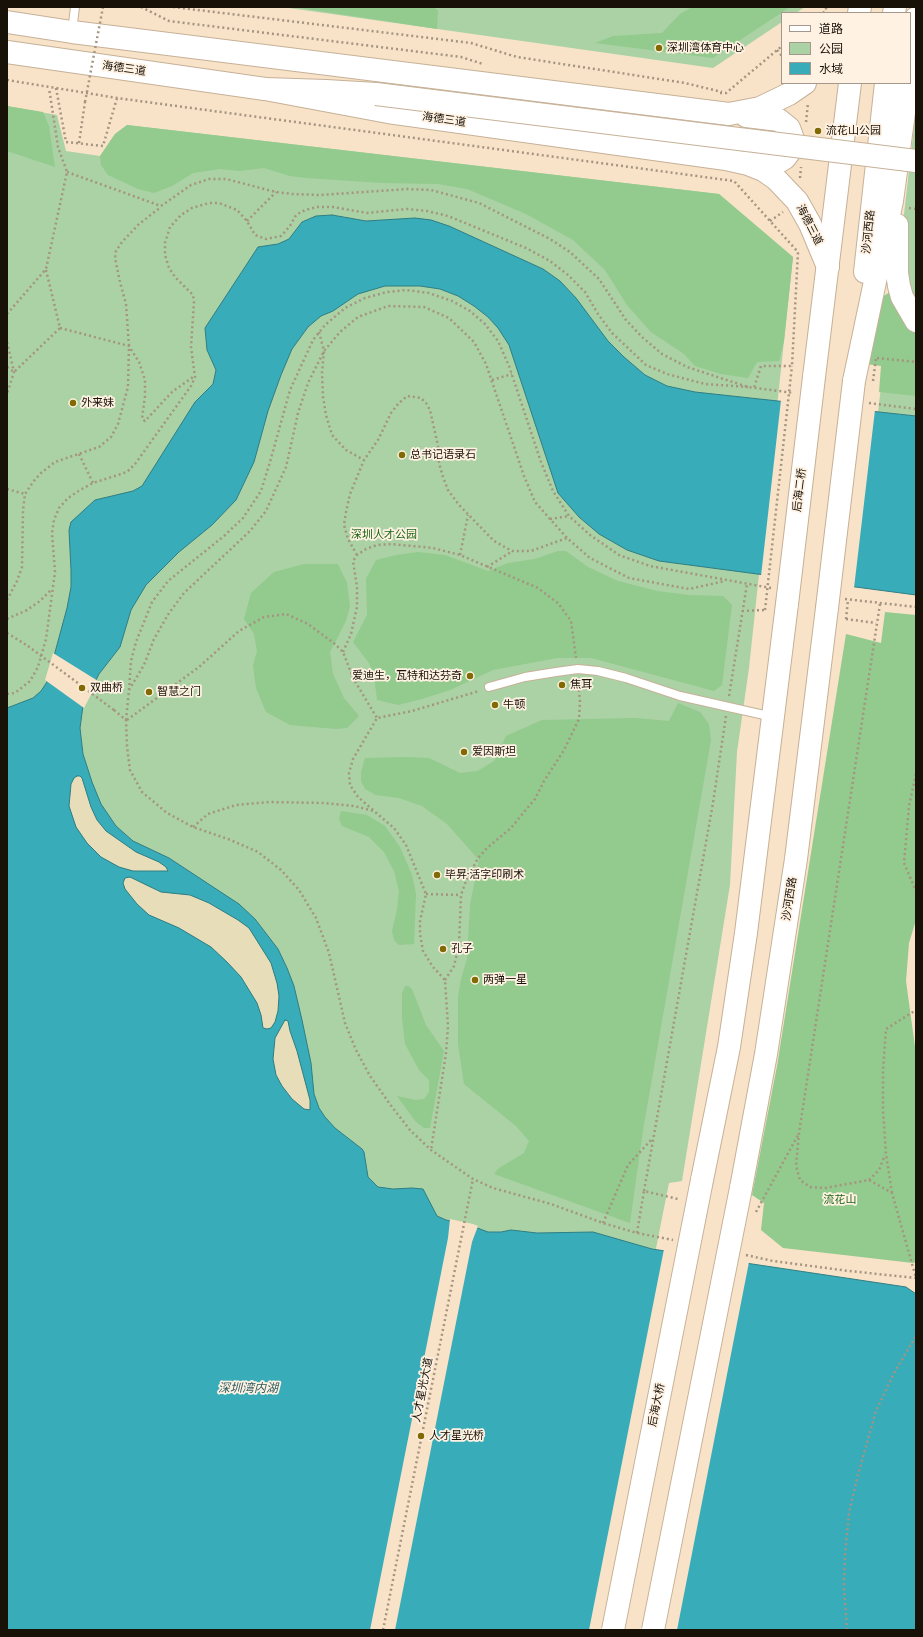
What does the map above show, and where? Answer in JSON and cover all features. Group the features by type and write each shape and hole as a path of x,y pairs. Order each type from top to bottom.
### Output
{"main road":[{"path":"911,56 916,18"},
{"path":"7,22 72,32 330,64 727,103 760,108 789,94 804,84"},
{"name":"海德三道","path":"7,52 265,89 388,112 726,159 748,164 763,170 776,179 797,201 810,224 828,267"},
{"path":"326,91 330,64"},
{"path":"828,267 850,84"},
{"name":"沙河西路","path":"854,381 875,173 886,84"},
{"path":"908,84 907,162 897,273 902,297 916,321"},
{"path":"265,89 376,94 907,162"},
{"path":"726,159 774,163 785,158 791,150 792,144 791,132 789,128 780,120 727,103"},
{"path":"835,603 854,381 888,222 907,162"},
{"name":"后海二桥","path":"782,596 814,376 828,267"},
{"path":"774,717 782,596"},
{"name":"沙河西路","path":"653,1630 741,1188 766,1054 835,603"},
{"name":"后海大桥","path":"613,1630 729,1047 746,933 774,717"}],"lane":[{"path":"72,32 75,7"},
{"path":"489,687 526,677 556,672 578,669 598,671 626,678 680,696 774,717"}],"path":[{"path":"79,144 103,7"},
{"path":"141,7 169,21 461,57 488,65"},
{"path":"173,7 471,43 517,57 685,83 727,103"},
{"path":"727,103 781,47"},
{"path":"777,50 781,55"},
{"path":"7,80 117,98 734,181 798,252 792,366 765,610 742,610"},
{"path":"49,88 58,147 67,172 46,269 60,328"},
{"path":"56,88 66,142 103,146 117,98"},
{"path":"710,94 727,103"},
{"path":"67,172 161,206"},
{"path":"7,600 22,568 23,510 25,494 41,473 55,462 99,447 111,437 118,424 128,387 129,346 126,304 115,258 116,250 135,229 161,206 191,185 209,179 226,179 276,192 320,195 431,190 479,203 550,239 570,252 599,279 626,320 642,337 662,354 687,367 748,387"},
{"path":"247,221 276,192"},
{"path":"7,694 15,692 30,681 38,667 46,638 55,572 52,533 54,520 59,508 68,498 93,483 127,472 135,464 191,386 195,376 190,347 194,302 193,295 175,277 169,268 165,255 165,244 170,227 181,215 192,208 209,203 219,203 237,210 247,221 255,235 266,239 281,236 290,226 296,215 305,210 317,207 367,213 407,209 427,211 448,216 526,248 550,261 568,275 585,292 598,314 612,333 628,350 646,365 667,374 705,384 754,388 761,366 792,366"},
{"path":"7,314 46,269"},
{"path":"675,1240 637,1233 603,1223 551,1204 493,1188 473,1179 431,1150 410,1130 370,1076 356,1050 345,1023 329,953 316,918 300,890 281,870 258,852 228,839 193,827 167,813 142,792 130,770 127,746 126,720 131,661 152,602 168,581 224,536 238,522 261,491 290,390 313,340 325,325 345,308 365,298 387,292 406,290 429,293 452,301 470,311 486,324 498,340 512,374 541,462 553,491 569,516 590,535 619,555 650,566 747,584 782,596"},
{"path":"129,690 144,664 154,639 169,613 184,593 250,532 266,511 286,467 298,413 308,383 324,351 340,332 358,317 388,306 424,307 449,318 474,342 486,364 524,476 535,502 567,538 590,558 628,578 689,589 727,581"},
{"path":"60,328 129,346 139,362 145,380 145,396 142,419 145,421 172,392 195,376"},
{"path":"7,394 14,372 60,328"},
{"path":"319,332 324,351 322,372 323,398 326,416 332,435 346,450 364,460"},
{"path":"7,342 14,372"},
{"path":"876,358 916,362"},
{"path":"7,367 14,372"},
{"path":"492,380 512,374"},
{"path":"357,555 348,538 344,525 350,494 364,460 378,440 391,413 398,404 408,396 421,398 426,403 432,416 442,478 448,490 468,515 494,541 507,550 531,551 567,538"},
{"path":"868,403 916,409"},
{"path":"79,454 93,483"},
{"path":"7,489 25,494"},
{"path":"460,555 468,515"},
{"path":"550,520 569,516"},
{"path":"343,652 351,634 357,607 357,587 354,561 357,555 366,548 377,545 391,544 433,548 460,555 538,588 558,603 571,622 578,669 580,702 579,718 571,737 544,781 535,799 511,828 487,848 478,858 471,869 461,895 460,945 454,966 445,980 448,1026 446,1053 431,1150"},
{"path":"487,567 512,551"},
{"path":"730,689 747,584"},
{"path":"7,619 27,610 40,601 52,589"},
{"path":"835,603 873,603 916,607"},
{"path":"880,604 799,1133 796,1166 800,1180 810,1187 825,1188 869,1180 879,1170 886,1154"},
{"path":"126,720 199,668 223,644 239,631 264,617 286,614 308,624 335,644 343,652 353,678 377,718"},
{"path":"846,619 876,623"},
{"path":"7,633 28,646 126,720"},
{"path":"445,980 433,967 423,951 420,934 420,921 426,894 406,845 394,828 358,797 350,785 349,772 353,759 377,718 412,711 489,687"},
{"path":"637,1233 652,1139 713,803 725,725"},
{"path":"916,774 909,806 904,863 916,891"},
{"path":"193,827 208,814 236,805 269,802 324,803 354,806 374,812"},
{"path":"426,894 461,895"},
{"path":"743,1254 773,1261 916,1278 892,1193 886,1154 882,1111 886,1029 916,1010"},
{"path":"754,1214 799,1133"},
{"path":"603,1223 628,1165 652,1139"},
{"name":"人才星光大道","path":"383,1630 473,1179"},
{"path":"869,1180 892,1193"},
{"path":"644,1191 678,1199"},
{"path":"847,1630 844,1588 845,1555 849,1514 856,1478 876,1411 894,1373 916,1336"}],"green space":[{"name":"深圳湾体育中心","path":"282,7 805,7 798,12 781,12 781,23 713,68"},
{"path":"294,7 432,7 438,10 437,29"},
{"path":"692,7 790,7 713,58 595,43 613,36 662,33 680,14"},
{"name":"深圳人才公园","path":"7,106 57,115 66,151 100,156 115,134 127,125 719,194 793,257 749,668 737,752 730,885 682,1181 669,1183 580,1630 7,1630"},
{"path":"7,106 43,112 49,126 55,167 7,151"},
{"path":"916,110 916,416 878,412"},
{"path":"127,125 719,194 793,257 784,341 779,361 757,362 748,378 721,374 695,366 684,354 651,332 627,305 605,270 573,240 526,214 467,189 438,184 383,183 306,178 290,176 264,168 240,171 220,169 193,173 172,186 154,193 138,189 108,175 101,165 100,156 115,134"},
{"path":"890,292 911,327 916,332 916,396 879,392 881,366 866,364 874,302"},
{"path":"558,551 566,551 588,567 618,581 657,591 689,595 723,596 732,605 722,685 714,691 591,658 557,658 493,670 450,690 398,705 377,700 374,676 369,663 353,642 367,615 366,579 376,560 418,552 445,555 488,571 508,563 535,559"},
{"path":"304,564 338,564 347,583 350,606 346,621 330,652 333,674 344,698 359,716 347,728 336,729 290,725 266,712 256,688 253,666 257,651 254,634 244,619 251,593 274,572"},
{"name":"流花山","path":"885,612 916,615 916,920 909,943 906,981 916,1054 916,1262 913,1263 783,1248 761,1230 764,1203 752,1195 777,1066 846,634 881,643"},
{"path":"678,703 700,712 709,724 711,740 643,1130 630,1223 494,1174 499,1168 524,1153 529,1141 516,1126 464,1084 458,1044 458,997 461,979 467,959 470,905 479,860 447,824 422,806 399,798 376,795 365,789 361,781 361,772 365,758 407,757 429,758 460,773 478,771 494,761 506,736 542,720 635,718 669,721"},
{"path":"341,811 367,815 385,826 400,847 412,875 416,894 414,944 399,945 394,940 392,931 397,910 399,891 394,871 384,852 369,837 342,826 339,819"},
{"path":"405,986 412,989 426,1025 444,1051 430,1128 424,1128 416,1122 397,1096 416,1100 424,1099 429,1092 429,1080 419,1070 405,1044 402,1018 402,993"}],"sand":[{"path":"77,776 82,778 91,807 106,831 136,852 159,862 166,867 168,871 133,871 119,867 101,857 87,843 76,827 69,806 71,784"},
{"path":"130,877 149,887 169,893 190,895 209,903 249,928 271,963 277,983 279,996 278,1011 275,1022 271,1028 263,1028 261,1015 241,977 211,947 179,928 149,915 137,904 125,889 123,883 125,878"},
{"path":"285,1020 288,1021 297,1051 310,1100 311,1110 304,1109 292,1099 276,1075 273,1059 275,1038"}],"water":[{"name":"深圳湾内湖","path":"332,215 366,221 415,218 431,220 449,226 543,269 560,281 576,298 608,341 624,357 645,375 667,386 695,392 916,416 916,595 659,561 627,550 599,534 579,517 558,493 509,345 498,328 488,317 458,296 440,289 420,286 385,286 358,294 333,311 321,316 308,327 292,349 268,411 254,462 236,500 212,525 179,552 146,585 131,610 120,647 99,674 83,706 80,728 83,754 92,782 101,804 116,826 133,841 169,858 239,904 255,919 278,949 294,986 311,1063 314,1094 319,1108 335,1128 362,1149 364,1152 368,1177 378,1187 393,1189 423,1189 437,1216 488,1232 511,1230 537,1233 593,1232 652,1249 906,1287 916,1294 916,1630 7,1630 7,708 33,698 41,691 47,682 67,608 71,587 69,530 71,522 95,500 133,491 142,486 195,402 213,384 216,370 207,350 205,328 258,247 278,244 289,239 302,222 316,216","holes":["77,776 82,778 91,807 97,820 106,831 136,852 159,862 166,867 168,871 133,871 119,867 101,857 87,843 76,827 69,806 71,784","130,877 161,892 190,895 209,903 249,928 271,963 277,983 279,996 278,1011 275,1022 271,1028 263,1028 257,1003 241,977 227,962 211,947 179,928 149,915 137,904 125,889 123,883 125,878","285,1020 288,1021 310,1100 310,1110 304,1109 292,1099 276,1075 273,1059 275,1038"]}],"pier":[{"path":"781,400 875,410 854,588 761,576"},
{"path":"53,653 98,681 84,708 45,680"},
{"name":"人才星光桥","path":"450,1219 478,1226 472,1242 395,1630 370,1630 448,1238"},
{"path":"664,1249 749,1262 677,1630 589,1630"}],"place":[{"name":"深圳湾体育中心","path":"659,48"},
{"name":"流花山公园","path":"818,131"},
{"name":"外来妹","path":"73,403"},
{"name":"总书记语录石","path":"402,455"},
{"name":"爱迪生，瓦特和达芬奇","path":"470,676"},
{"name":"焦耳","path":"562,685"},
{"name":"双曲桥","path":"82,688"},
{"name":"智慧之门","path":"149,692"},
{"name":"牛顿","path":"495,705"},
{"name":"爱因斯坦","path":"464,752"},
{"name":"毕昇·活字印刷术","path":"437,875"},
{"name":"孔子","path":"443,949"},
{"name":"两弹一星","path":"475,980"},
{"name":"人才星光桥","path":"421,1436"}]}
